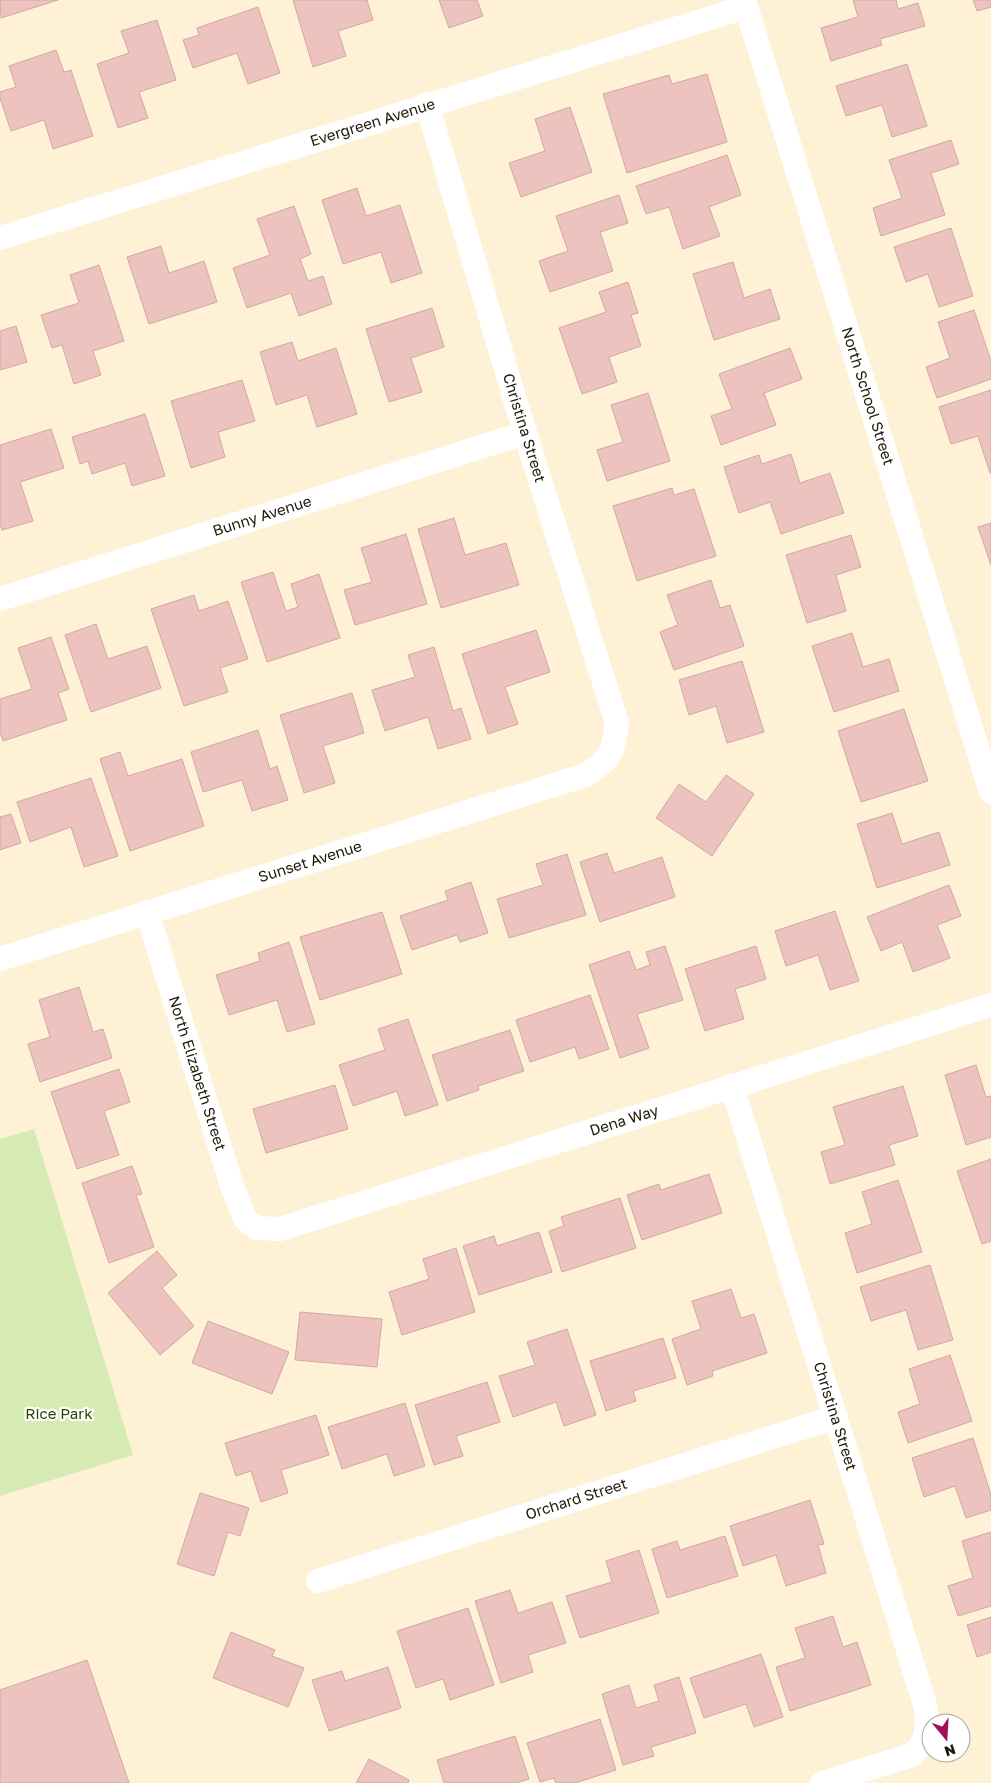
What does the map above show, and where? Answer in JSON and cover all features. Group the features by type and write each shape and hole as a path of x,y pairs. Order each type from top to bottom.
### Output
{"street":[{"name":"Evergreen Avenue","path":"0,238 745,3"},
{"name":"North School Street","path":"745,3 991,792"},
{"name":"Christina Street","path":"427,104 526,433 617,723 612,751"},
{"name":"Bunny Avenue","path":"0,599 526,433"},
{"name":"Sunset Avenue","path":"0,959 586,775 605,762 612,751"},
{"name":"North Elizabeth Street","path":"146,912 232,1186 246,1220 257,1228"},
{"name":"Dena Way","path":"257,1228 280,1229 991,1006"},
{"name":"Christina Street","path":"732,1086 926,1708 927,1733 920,1747 912,1755 822,1783"},
{"name":"Orchard Street","path":"318,1581 836,1417"}],"green space":[{"name":"Rice Park","path":"34,1129 133,1455 0,1496 0,1139"}],"building":[{"path":"0,0 58,0 1,18"},
{"path":"293,0 367,0 373,20 338,31 346,56 313,67"},
{"path":"439,0 477,0 483,16 449,28"},
{"path":"853,0 896,0 898,9 918,3 925,26 880,39 882,45 831,61 821,28 858,17"},
{"path":"973,0 991,0 991,7 977,11"},
{"path":"258,7 280,73 248,84 237,53 193,68 183,40 199,35 197,28"},
{"path":"157,20 176,80 139,92 148,118 118,128 97,64 129,53 121,31"},
{"path":"56,50 64,72 71,70 93,136 53,149 44,120 11,131 0,98 0,92 16,87 9,66"},
{"path":"907,64 927,126 892,137 882,105 846,116 836,86"},
{"path":"707,74 727,142 627,173 603,94 669,75 672,84"},
{"path":"570,107 592,172 521,197 509,163 545,151 535,119"},
{"path":"951,140 959,164 931,173 945,215 881,236 873,208 902,198 889,160"},
{"path":"727,155 741,195 709,207 720,236 683,249 669,207 646,214 636,186"},
{"path":"357,188 366,216 400,205 422,273 391,283 381,252 343,264 322,200"},
{"path":"619,195 628,223 600,232 613,271 550,292 539,261 568,251 556,216"},
{"path":"294,206 311,254 300,259 308,281 323,276 332,304 299,316 291,293 247,308 233,268 270,255 257,219"},
{"path":"951,228 973,296 939,307 928,274 906,282 894,247"},
{"path":"161,246 169,273 204,261 217,302 149,324 127,257"},
{"path":"733,262 744,298 770,289 780,319 714,340 693,274"},
{"path":"99,265 124,341 93,351 101,375 74,384 62,345 52,348 41,315 79,303 70,275"},
{"path":"628,282 638,313 631,315 641,346 609,357 617,382 582,394 559,328 606,312 599,292"},
{"path":"432,308 444,347 411,358 422,392 389,402 366,329"},
{"path":"974,310 991,361 991,379 937,398 926,367 950,358 938,322"},
{"path":"16,326 27,362 0,370 0,331"},
{"path":"292,342 298,361 336,348 357,414 317,427 307,395 276,405 260,352"},
{"path":"790,348 802,379 764,393 776,425 721,445 711,416 732,409 719,374"},
{"path":"242,380 255,421 218,432 225,457 191,468 171,401"},
{"path":"991,390 990,473 978,436 951,444 939,407"},
{"path":"648,393 670,461 607,481 597,450 623,442 611,405"},
{"path":"145,414 165,476 132,486 125,463 92,474 88,461 80,464 72,437"},
{"path":"51,429 64,468 20,482 33,521 2,530 0,524 0,445"},
{"path":"791,454 800,483 830,473 844,513 781,534 770,502 739,513 724,467 759,455 762,464"},
{"path":"672,488 674,495 694,489 716,556 637,581 613,506"},
{"path":"454,518 465,555 506,543 519,585 441,608 418,529"},
{"path":"991,523 991,565 978,527"},
{"path":"406,534 427,604 355,625 344,590 372,582 361,548"},
{"path":"851,535 861,567 836,575 846,611 807,623 786,555"},
{"path":"273,572 286,611 298,607 291,584 319,574 340,638 267,662 241,582"},
{"path":"711,580 720,608 730,605 744,646 674,670 660,632 678,625 667,595"},
{"path":"194,595 199,611 228,601 248,659 220,668 228,692 184,706 151,609"},
{"path":"96,624 108,659 147,646 161,688 91,712 65,635"},
{"path":"536,630 550,672 505,687 518,724 488,734 462,654"},
{"path":"852,633 863,667 889,659 899,691 834,712 812,646"},
{"path":"51,637 69,689 58,693 67,720 3,741 0,732 0,699 32,689 18,648"},
{"path":"434,647 453,711 461,708 471,739 438,749 428,717 385,731 372,690 415,677 408,655"},
{"path":"742,661 764,732 727,743 716,706 689,715 679,680"},
{"path":"352,693 364,733 323,746 335,783 304,793 280,715"},
{"path":"904,709 928,781 861,802 838,731"},
{"path":"258,730 270,769 277,766 288,800 252,811 242,780 203,792 191,752"},
{"path":"120,752 128,776 182,759 204,826 130,851 100,759"},
{"path":"726,775 754,794 712,856 656,818 679,784 706,802"},
{"path":"91,778 118,856 84,867 71,827 30,842 17,802"},
{"path":"892,813 902,844 939,832 950,865 877,888 857,824"},
{"path":"11,814 21,843 0,850 0,817"},
{"path":"607,853 614,873 662,857 675,897 600,922 580,862"},
{"path":"567,854 586,915 509,938 497,899 543,885 536,864"},
{"path":"471,882 488,933 460,942 457,935 412,950 400,916 448,900 445,891"},
{"path":"949,885 961,916 937,925 950,958 913,972 902,942 881,951 867,917"},
{"path":"835,911 859,981 830,990 818,955 786,966 775,931"},
{"path":"382,912 402,974 320,1000 300,937"},
{"path":"289,942 315,1024 287,1032 277,1000 229,1015 216,975 260,961 258,953"},
{"path":"665,946 683,1000 637,1014 649,1048 620,1058 589,965 629,951 636,970 650,965 646,952"},
{"path":"756,946 766,979 735,989 744,1019 705,1031 685,969"},
{"path":"79,987 93,1032 103,1029 112,1058 40,1082 28,1044 50,1037 39,1000"},
{"path":"590,995 609,1049 579,1059 575,1047 530,1062 516,1020"},
{"path":"408,1019 438,1105 405,1116 397,1091 353,1106 339,1065 385,1050 378,1029"},
{"path":"510,1030 524,1071 478,1086 479,1090 447,1101 432,1055"},
{"path":"976,1065 986,1097 991,1096 991,1137 966,1145 945,1075"},
{"path":"119,1069 130,1102 104,1111 119,1155 77,1169 51,1092"},
{"path":"335,1085 348,1129 266,1153 253,1109"},
{"path":"903,1086 918,1136 889,1145 895,1165 830,1184 821,1152 845,1145 833,1107"},
{"path":"991,1159 991,1241 982,1244 957,1171"},
{"path":"132,1166 142,1194 136,1195 154,1247 109,1263 82,1183"},
{"path":"709,1174 722,1213 642,1240 627,1195 659,1184 661,1190"},
{"path":"898,1180 922,1252 857,1273 845,1233 872,1224 862,1192"},
{"path":"620,1198 636,1248 562,1272 549,1231 564,1226 561,1217"},
{"path":"539,1232 552,1272 479,1295 463,1246 494,1236 497,1246"},
{"path":"456,1248 475,1312 402,1335 389,1292 429,1279 423,1259"},
{"path":"157,1251 177,1275 162,1288 194,1326 160,1355 108,1293"},
{"path":"930,1265 953,1340 918,1350 906,1310 871,1321 860,1287"},
{"path":"731,1289 741,1318 754,1314 767,1353 712,1371 713,1376 687,1385 672,1339 701,1329 692,1301"},
{"path":"300,1312 382,1319 377,1367 295,1360"},
{"path":"208,1321 289,1352 272,1394 192,1363"},
{"path":"567,1329 596,1415 564,1426 556,1402 513,1417 499,1376 535,1365 527,1342"},
{"path":"663,1338 676,1378 633,1391 636,1401 606,1411 590,1361"},
{"path":"950,1355 972,1421 908,1443 898,1412 920,1404 909,1369"},
{"path":"487,1382 500,1422 456,1436 463,1456 434,1465 415,1405"},
{"path":"405,1403 425,1466 394,1476 387,1454 342,1469 328,1427"},
{"path":"316,1415 329,1455 281,1470 288,1493 261,1502 251,1471 236,1476 225,1443"},
{"path":"973,1438 991,1495 991,1510 966,1518 955,1486 924,1497 912,1458"},
{"path":"200,1493 249,1508 240,1536 228,1532 214,1576 177,1564"},
{"path":"810,1500 824,1544 818,1545 826,1573 786,1586 776,1555 743,1566 730,1526"},
{"path":"991,1532 991,1606 958,1616 948,1586 973,1578 962,1541"},
{"path":"725,1536 738,1576 667,1598 652,1549 677,1541 680,1550"},
{"path":"639,1550 659,1613 580,1638 566,1596 612,1582 606,1561"},
{"path":"510,1590 518,1613 552,1602 566,1643 528,1655 533,1672 501,1683 475,1601"},
{"path":"468,1608 494,1685 450,1700 443,1679 416,1688 397,1631"},
{"path":"833,1616 843,1647 857,1642 871,1685 790,1711 776,1667 805,1658 795,1628"},
{"path":"991,1617 991,1652 977,1657 967,1625"},
{"path":"231,1632 275,1650 272,1656 304,1668 288,1707 213,1678"},
{"path":"761,1654 783,1717 754,1727 746,1704 704,1718 690,1678"},
{"path":"87,1660 129,1783 0,1783 0,1690"},
{"path":"388,1667 401,1708 329,1731 312,1680 342,1671 345,1681"},
{"path":"679,1677 696,1733 651,1747 654,1756 623,1765 602,1694 629,1685 636,1708 659,1701 654,1685"},
{"path":"600,1719 616,1770 575,1783 556,1783 554,1778 540,1782 527,1743"},
{"path":"515,1736 529,1779 515,1783 444,1783 437,1760"},
{"path":"369,1759 409,1780 408,1783 356,1783"}]}
